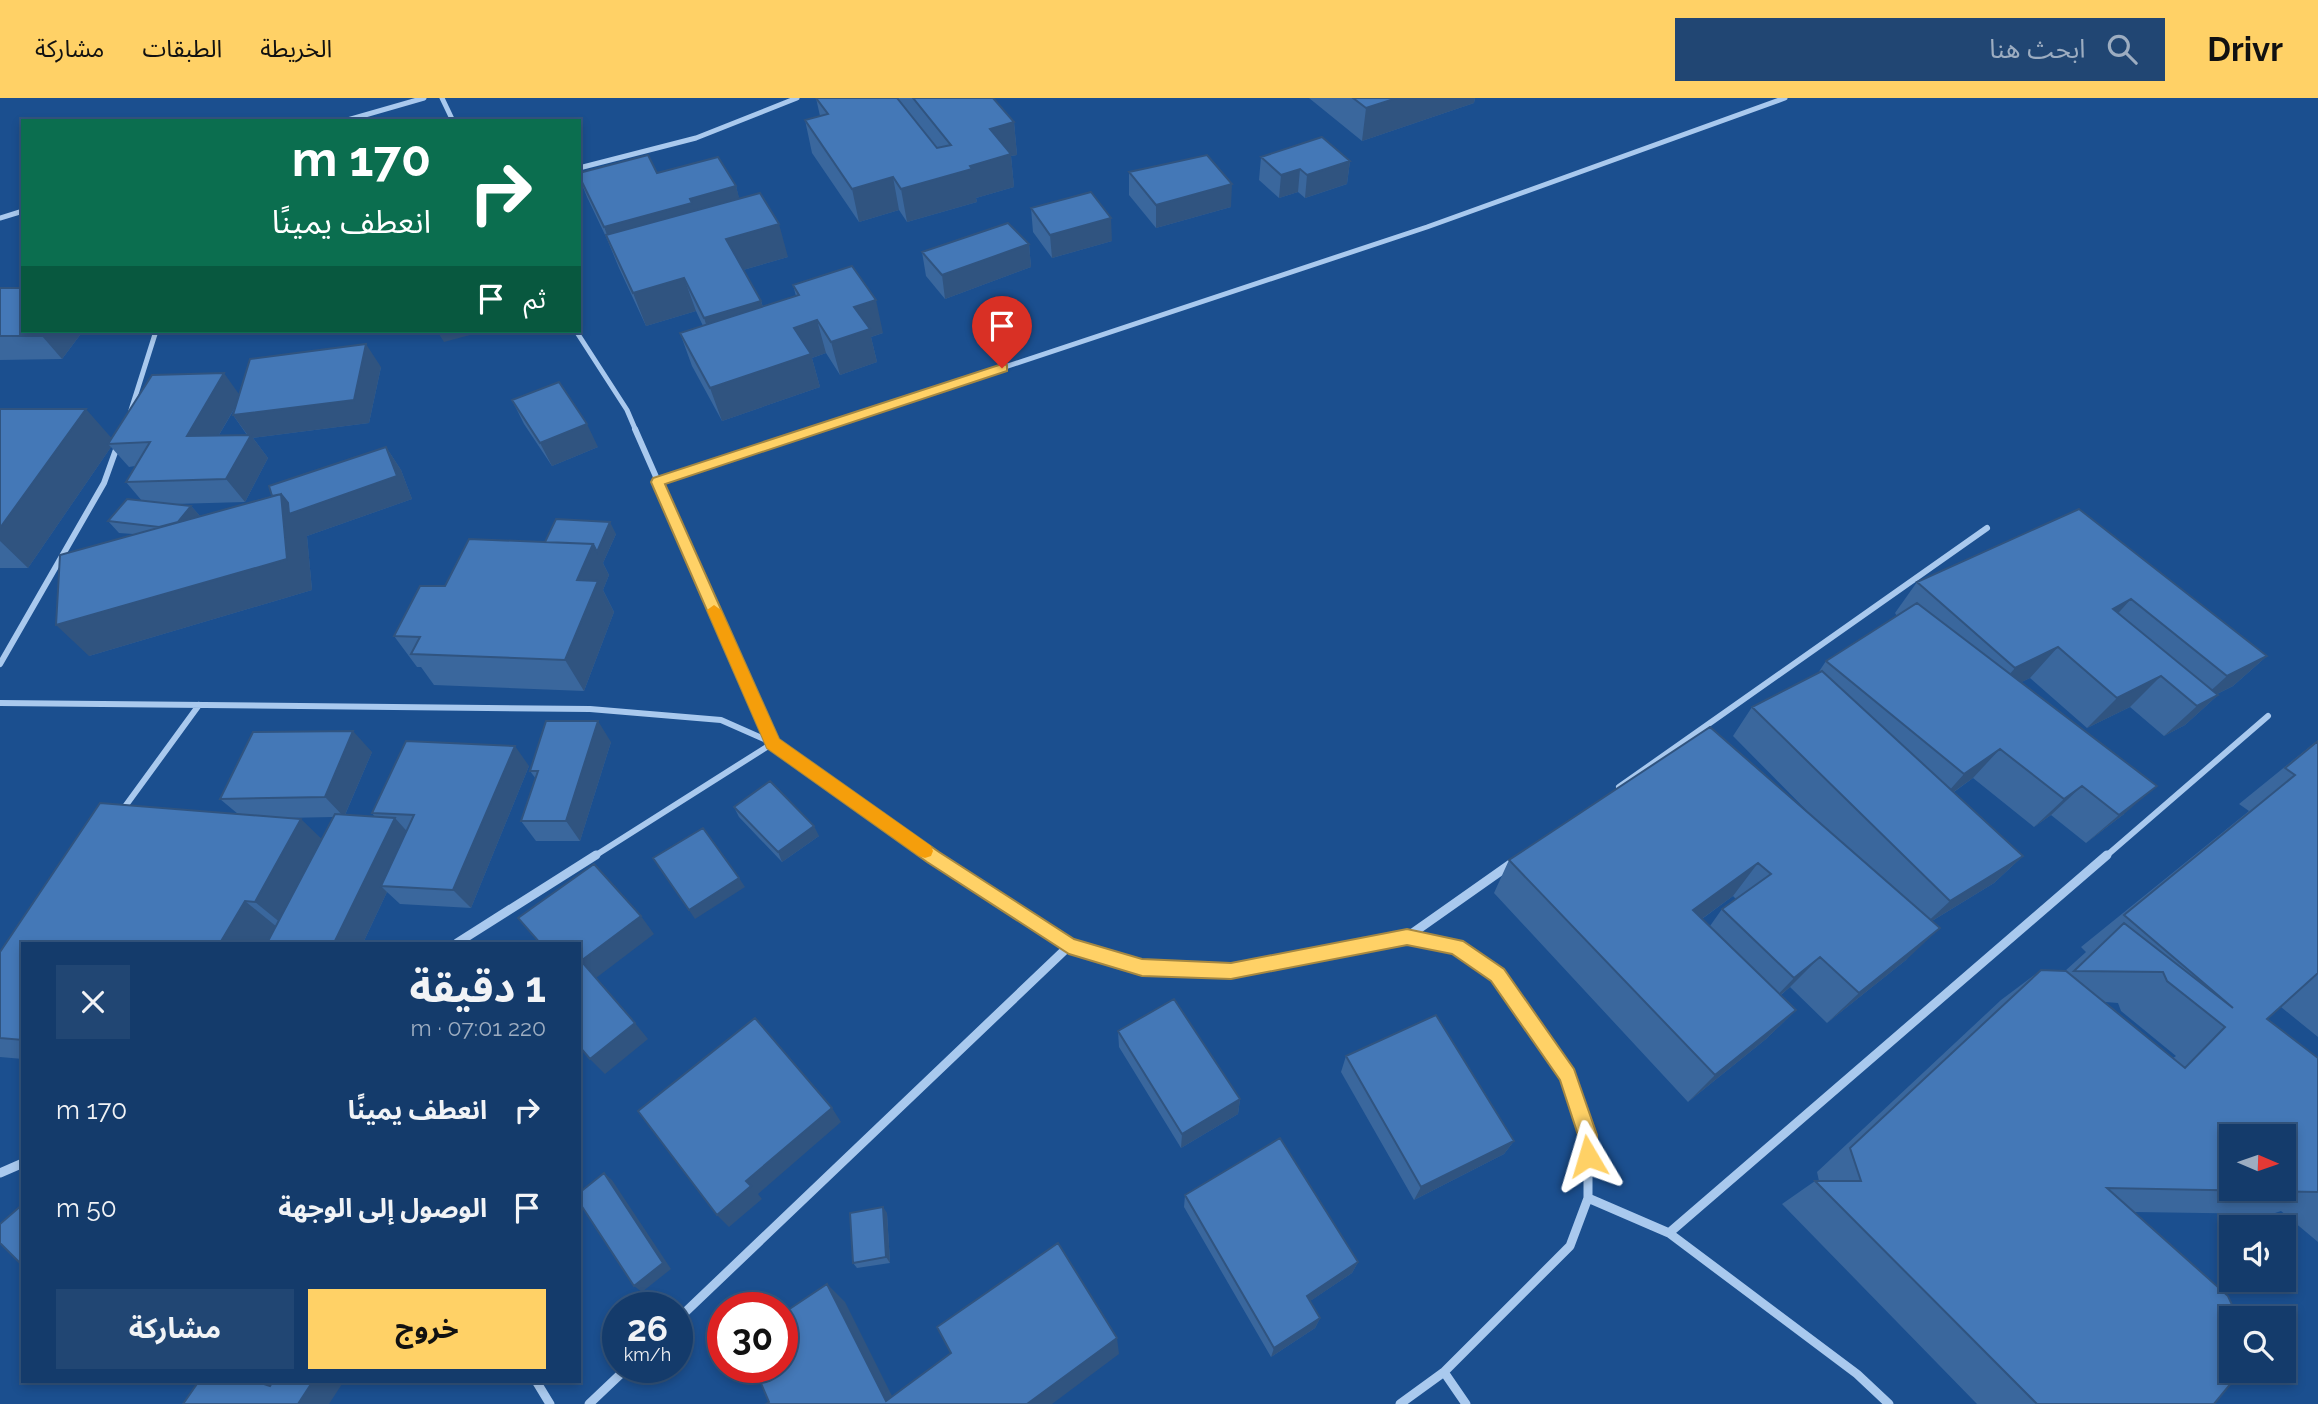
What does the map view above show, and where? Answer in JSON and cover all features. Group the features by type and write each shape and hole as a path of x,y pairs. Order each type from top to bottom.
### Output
{"street":[{"path":"351,119 424,98"},
{"path":"442,98 452,119"},
{"path":"581,167 696,138 797,98"},
{"path":"657,482 1427,227 1785,98"},
{"path":"0,218 21,213"},
{"path":"127,423 155,333"},
{"path":"577,333 627,410 773,743"},
{"path":"0,664 104,483 122,435"},
{"path":"1612,793 1987,528"},
{"path":"0,703 590,709 721,720 773,743 933,857 1069,946 1142,967 1231,971 1407,937 1456,947 1498,975 1568,1075 1588,1135 1588,1198 1570,1246 1444,1372 1400,1404"},
{"path":"112,824 199,705"},
{"path":"1669,1233 2268,716"},
{"path":"459,942 773,743"},
{"path":"1407,937 1521,857"},
{"path":"693,1305 1069,946"},
{"path":"0,1173 21,1164"},
{"path":"1588,1198 1669,1233 1857,1374 1889,1404"},
{"path":"1444,1372 1466,1404"},
{"path":"537,1383 550,1404"},
{"path":"589,1404 611,1383"}],"building":[{"path":"816,98 897,98 937,148 951,145 913,98 993,98 1014,122 990,129 1011,154 970,166 972,169 901,189 893,177 852,189 805,120 828,114"},
{"path":"1353,98 1397,98 1366,108"},
{"path":"1322,137 1350,161 1307,175 1300,169 1281,175 1261,157"},
{"path":"648,155 657,173 718,157 736,186 690,199 692,203 604,227 581,180 581,172"},
{"path":"1207,155 1232,184 1156,205 1129,172"},
{"path":"1091,192 1111,218 1050,235 1031,208"},
{"path":"760,193 779,224 726,239 761,301 704,318 684,278 633,293 606,235"},
{"path":"1008,223 1029,244 942,275 922,252"},
{"path":"852,266 876,300 854,307 870,329 831,342 817,320 794,328 811,354 710,388 680,333 799,295 793,285"},
{"path":"0,288 21,288 21,333 44,333 42,336 0,336"},
{"path":"366,344 354,400 233,415 250,359"},
{"path":"224,373 187,436 251,435 226,479 126,482 150,442 108,444 152,375"},
{"path":"559,382 587,424 540,443 512,400"},
{"path":"0,409 86,409 0,528"},
{"path":"386,447 397,476 289,514 288,503 281,494 272,496 269,486"},
{"path":"281,494 287,559 56,625 60,555"},
{"path":"127,499 191,506 178,522 159,527 108,521"},
{"path":"2079,509 2267,656 2227,676 2131,599 2113,609 2218,695 2197,706 2161,676 2117,698 2058,647 2015,668 1917,582"},
{"path":"556,519 610,522 597,552 593,544 545,542"},
{"path":"469,539 593,544 577,580 598,581 565,660 411,654 420,637 394,636 420,586 445,586"},
{"path":"1917,603 2157,786 2119,815 2082,786 2064,799 2000,749 1964,774 1826,661"},
{"path":"1822,671 2023,856 1950,901 1752,707"},
{"path":"546,721 598,721 566,821 521,821 538,771 530,771"},
{"path":"1710,727 1940,928 1859,993 1820,957 1794,978 1722,909 1771,874 1758,863 1693,910 1796,1010 1715,1075 1509,860"},
{"path":"353,731 325,797 220,799 253,732"},
{"path":"406,741 515,746 453,890 381,886 414,815 372,813"},
{"path":"2318,741 2318,973 2267,1019 2318,1058 2318,1192 2296,1192 2296,1124 2219,1124 2219,1190 2107,1188 2219,1288 2219,1292 2228,1296 2233,1306 2219,1306 2219,1383 2231,1383 2214,1404 2037,1404 1815,1181 1861,1181 1850,1148 2041,970 2066,971 2185,1068 2225,1027 2167,981 2163,972 2074,971 2124,923 2233,1008 2124,915 2295,775 2285,768"},
{"path":"770,781 814,826 778,852 734,807"},
{"path":"100,803 301,819 255,902 245,901 221,942 21,942 21,1040 0,1038 0,952"},
{"path":"335,814 395,818 334,942 268,942"},
{"path":"703,828 739,878 689,910 653,858"},
{"path":"594,864 641,916 581,961 581,942 539,942 518,918"},
{"path":"581,961 635,1023 590,1059 581,1048"},
{"path":"1174,999 1240,1099 1182,1134 1118,1031"},
{"path":"1436,1015 1514,1141 1421,1187 1346,1056"},
{"path":"755,1018 832,1108 746,1181 751,1186 717,1215 638,1111"},
{"path":"1280,1138 1358,1262 1307,1296 1320,1318 1274,1348 1185,1195"},
{"path":"604,1173 663,1263 634,1286 581,1205 581,1191"},
{"path":"21,1206 21,1264 0,1243 0,1224"},
{"path":"883,1207 886,1257 853,1263 850,1213"},
{"path":"1058,1243 1117,1338 1027,1404 766,1404 769,1402 761,1383 798,1383 798,1303 827,1284 886,1401 951,1353 937,1327"},
{"path":"198,1383 261,1383 270,1386 272,1383 312,1383 298,1404 183,1404"}],"slow traffic":[{"path":"714,610 773,743 925,851"}],"route":[{"path":"1002,368 657,482 773,743 933,857 1069,946 1142,967 1231,971 1407,937 1456,947 1498,975 1568,1075 1588,1135 1588,1156"}]}
